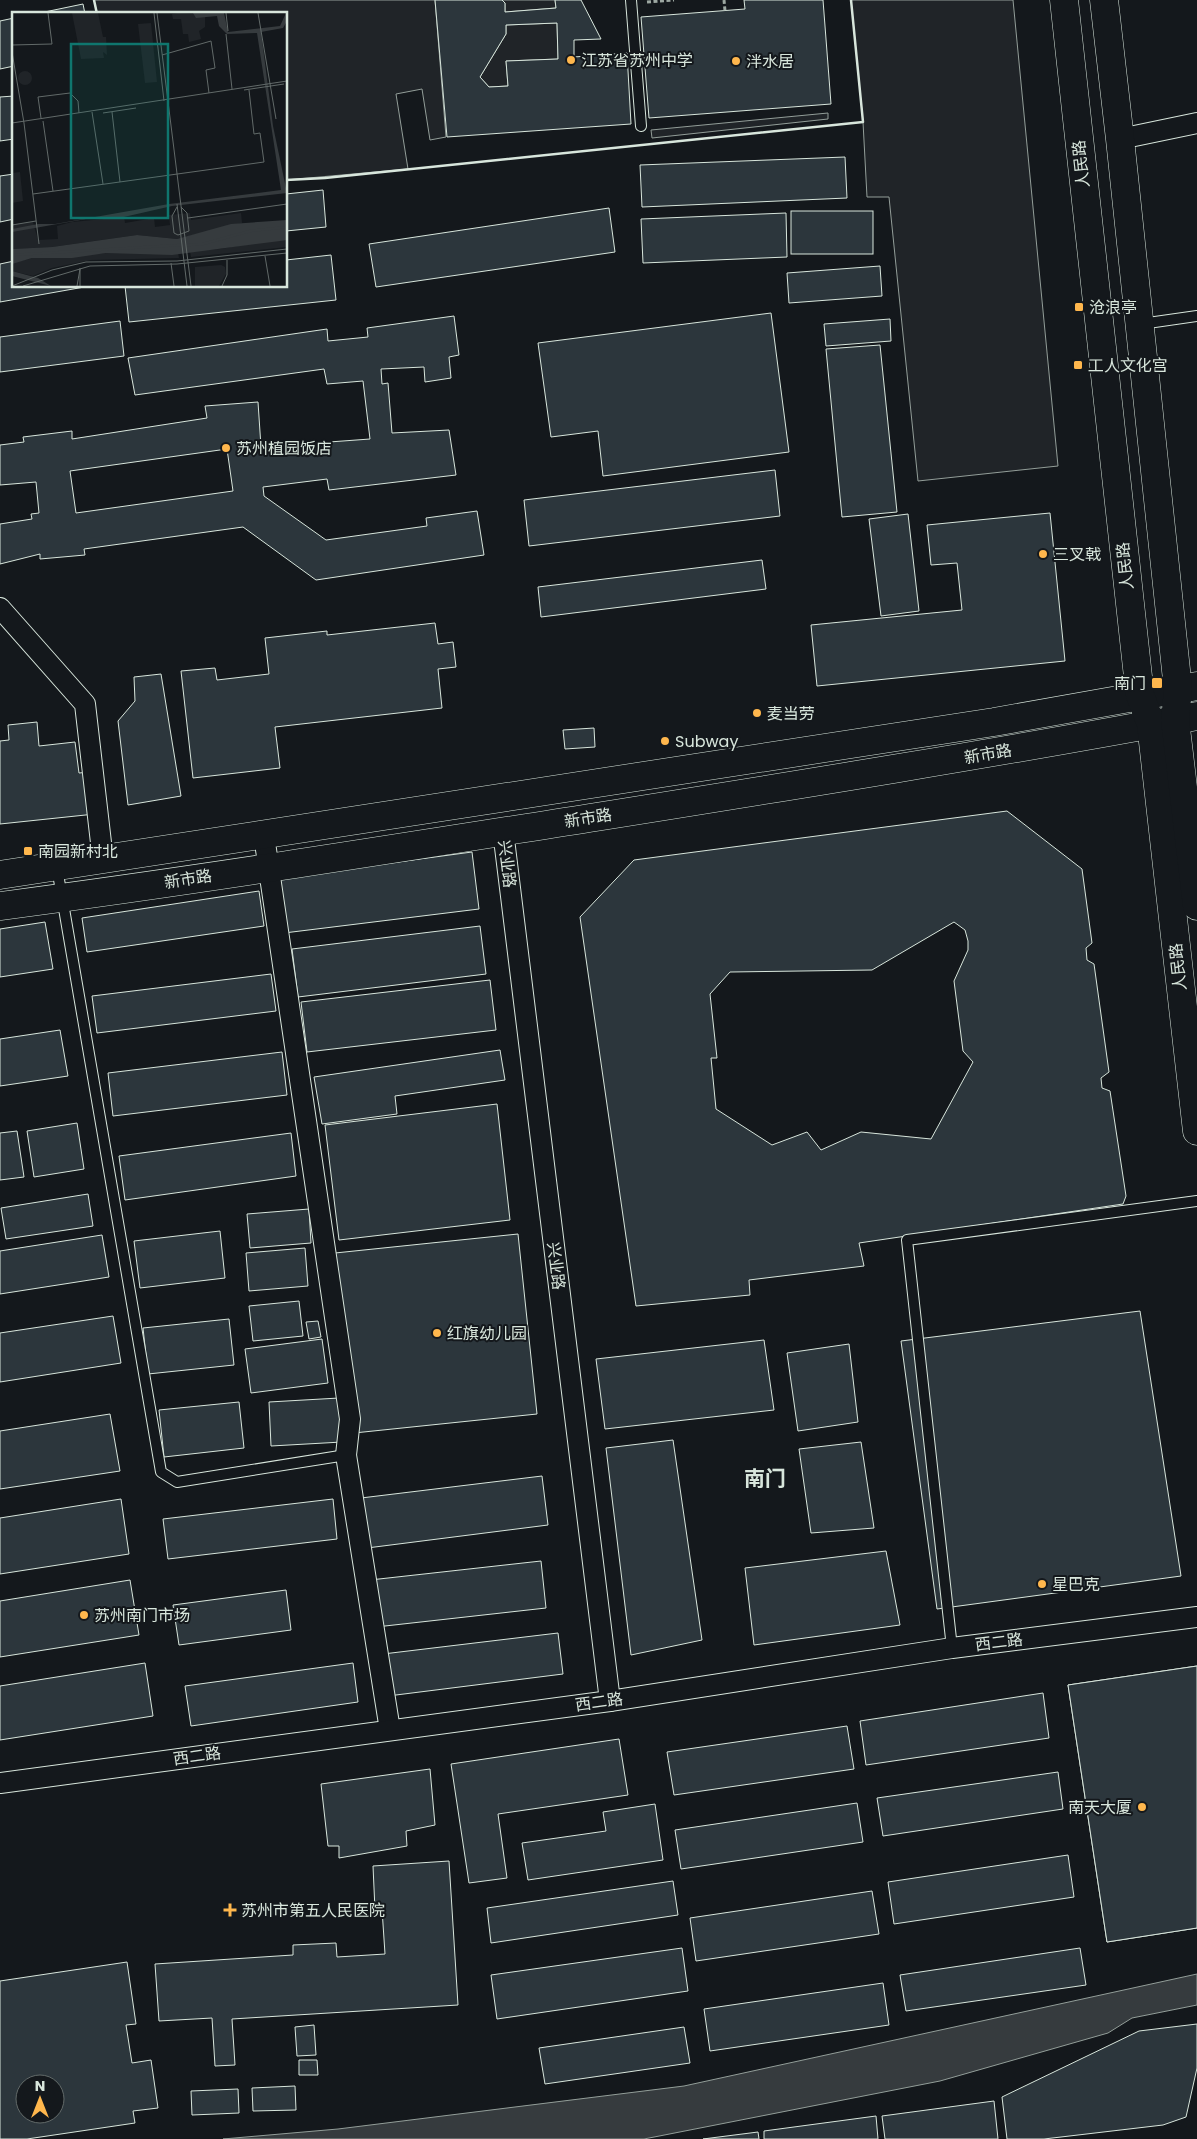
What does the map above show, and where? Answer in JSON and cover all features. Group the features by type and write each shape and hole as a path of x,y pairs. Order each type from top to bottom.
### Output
{"main road":[{"name":"人民路","path":"1064,0 1140,695 1174,720 1197,906"},
{"name":"人民路","path":"1104,0 1140,324 1187,687 1174,720 1197,1131"},
{"name":"新市路","path":"0,875 57,868 994,722 1187,687"},
{"name":"新市路","path":"0,906 503,831 997,753 1174,720"}],"street":[{"path":"1120,139 1197,123"},
{"path":"0,608 85,704 103,860"},
{"name":"兴业路","path":"503,831 610,1701"},
{"path":"264,836 270,866 350,1419 346,1456 390,1730"},
{"name":"西二路","path":"0,1783 610,1701 952,1648 1197,1617"}],"lane":[{"path":"631,0 641,126"},
{"path":"1140,324 1197,316"},
{"path":"57,868 162,1472 177,1482 346,1456"},
{"path":"952,1648 907,1240 1197,1201"}],"path":[{"path":"652,2 674,0"},
{"path":"724,0 725,11"}],"shaded area":[{"path":"94,0 435,0 446,137 430,140 422,89 396,94 408,169 288,180 288,12 97,12"},
{"path":"502,0 555,0 556,8 505,12 505,3"},
{"path":"851,0 1013,0 1058,466 918,481 889,197 867,197 863,122"},
{"path":"557,23 558,59 506,61 508,86 489,87 480,77 506,34 506,25"},
{"path":"828,113 828,119 652,138 651,130"},
{"path":"1197,1974 1197,2005 1132,2018 1108,2033 940,2081 644,2139 223,2139 338,2129 684,2086"}],"building":[{"path":"435,0 502,0 505,3 505,12 556,8 555,0 581,0 601,39 574,40 574,57 627,53 631,124 447,137","holes":["557,23 558,59 506,61 508,86 489,87 480,77 506,34 506,25"]},
{"name":"泮水居","path":"744,0 823,0 831,104 649,118 641,17 745,9"},
{"path":"83,4 85,12 45,12"},
{"path":"12,18 12,66 0,69 0,21"},
{"path":"12,96 12,139 0,141 0,97"},
{"path":"845,157 847,198 642,207 640,165"},
{"path":"12,174 12,219 0,222 0,176"},
{"path":"323,190 326,227 288,231 288,194"},
{"path":"609,208 615,252 376,287 369,244"},
{"path":"791,211 873,211 873,254 791,254"},
{"path":"786,213 787,257 643,263 641,219"},
{"path":"331,255 336,300 129,322 125,288 288,288 288,260"},
{"path":"12,261 12,288 79,288 0,302 0,264"},
{"path":"880,266 882,296 789,303 787,273"},
{"path":"771,313 789,452 603,476 598,431 551,437 538,343"},
{"name":"苏州植园饭店","path":"454,316 459,355 449,357 451,378 425,382 424,367 381,369 382,384 388,383 392,433 449,430 456,475 329,490 327,479 263,487 264,496 326,540 427,526 426,518 477,511 484,555 316,580 243,527 84,549 85,555 40,559 40,554 0,564 0,524 32,519 31,514 39,513 36,482 0,485 0,445 24,442 23,437 72,431 72,439 207,418 205,406 258,402 261,447 370,439 363,381 327,384 324,369 135,395 128,358 327,329 328,341 368,337 367,328","holes":["227,449 233,491 76,513 70,471"]},
{"path":"890,319 891,341 826,346 824,324"},
{"path":"120,321 124,356 0,372 0,337"},
{"path":"880,345 897,512 842,517 826,349"},
{"path":"775,470 780,516 529,546 524,500"},
{"path":"1050,513 1065,661 817,686 811,625 962,610 957,563 931,565 927,525"},
{"path":"908,514 919,611 881,616 869,519"},
{"path":"762,560 766,589 541,617 538,587"},
{"path":"435,623 438,644 453,642 456,667 438,669 442,708 275,727 280,768 193,778 181,671 215,668 217,680 269,674 265,638 327,631 327,635"},
{"path":"161,674 181,796 128,805 118,721 135,701 134,677"},
{"path":"37,722 39,746 75,742 79,773 90,772 95,814 0,824 0,741 9,740 8,725"},
{"path":"594,728 595,747 565,749 563,730"},
{"path":"1007,811 1082,869 1092,943 1086,948 1087,960 1094,964 1109,1072 1101,1078 1102,1088 1110,1091 1126,1196 1123,1204 859,1243 864,1266 749,1280 750,1295 636,1306 580,917 634,860","holes":["954,922 965,930 968,950 954,981 963,1051 973,1062 931,1139 861,1132 821,1150 807,1132 772,1145 716,1109 711,1058 717,1058 710,994 730,972 872,970"]},
{"path":"472,852 479,909 284,933 278,878"},
{"path":"259,891 264,926 87,952 82,918"},
{"path":"45,922 53,969 0,977 0,929"},
{"path":"480,926 486,974 298,997 292,949"},
{"path":"271,974 276,1011 97,1033 92,996"},
{"path":"490,980 496,1030 307,1052 301,1002"},
{"path":"60,1030 68,1076 0,1086 0,1039"},
{"path":"500,1050 505,1080 395,1096 397,1114 322,1124 314,1077"},
{"path":"282,1052 287,1095 113,1116 108,1073"},
{"path":"497,1104 510,1220 339,1240 325,1125"},
{"path":"77,1123 84,1169 34,1177 27,1131"},
{"path":"17,1131 24,1177 0,1180 0,1133"},
{"path":"291,1133 296,1176 125,1200 119,1156"},
{"path":"88,1194 93,1226 6,1239 1,1208"},
{"path":"309,1209 311,1243 250,1248 247,1214"},
{"path":"220,1231 225,1278 140,1288 134,1241"},
{"name":"红旗幼儿园","path":"518,1234 537,1414 354,1433 335,1253"},
{"path":"102,1235 109,1277 0,1294 0,1251"},
{"path":"305,1248 308,1286 249,1291 246,1253"},
{"path":"299,1301 303,1336 253,1341 249,1306"},
{"path":"1140,1311 1181,1576 937,1609 901,1341"},
{"path":"113,1316 121,1363 0,1382 0,1333"},
{"path":"229,1319 234,1365 148,1374 143,1328"},
{"path":"318,1321 321,1337 309,1339 306,1322"},
{"path":"322,1339 328,1383 251,1393 245,1349"},
{"path":"764,1340 774,1410 605,1429 596,1359"},
{"path":"849,1344 858,1422 798,1431 787,1353"},
{"path":"339,1398 342,1442 271,1446 269,1402"},
{"path":"239,1402 244,1448 164,1457 159,1410"},
{"path":"110,1414 120,1471 0,1489 0,1431"},
{"path":"673,1440 702,1640 631,1655 606,1448"},
{"path":"861,1442 874,1528 811,1533 799,1449"},
{"path":"542,1476 548,1525 367,1548 361,1498"},
{"path":"121,1499 129,1554 0,1574 0,1518"},
{"path":"333,1499 337,1539 168,1559 163,1519"},
{"path":"886,1551 900,1625 754,1645 745,1568"},
{"path":"541,1561 546,1608 376,1627 370,1580"},
{"path":"130,1580 139,1635 0,1657 0,1601"},
{"path":"286,1590 291,1630 179,1645 173,1605"},
{"path":"558,1633 563,1674 388,1696 383,1654"},
{"path":"145,1663 153,1716 0,1740 0,1686"},
{"path":"353,1663 358,1702 191,1726 185,1686"},
{"name":"南天大厦","path":"1197,1666 1197,1928 1107,1942 1068,1685"},
{"name":"南天大厦","path":"1197,1666 1197,1928 1107,1942 1068,1685"},
{"path":"1043,1693 1049,1738 866,1765 860,1721"},
{"path":"847,1726 854,1769 674,1795 667,1752"},
{"path":"619,1739 628,1795 498,1814 507,1878 469,1883 451,1764"},
{"path":"430,1769 435,1825 406,1831 407,1846 339,1858 339,1846 328,1846 321,1784"},
{"path":"1058,1772 1063,1809 883,1836 877,1798"},
{"path":"857,1803 863,1842 681,1869 675,1830"},
{"path":"655,1804 663,1860 528,1880 522,1843 606,1831 603,1812"},
{"path":"1068,1855 1074,1897 894,1924 888,1882"},
{"path":"449,1861 458,2005 232,2019 235,2065 215,2066 212,2018 159,2021 155,1964 293,1955 293,1945 336,1943 337,1957 385,1954 382,1909 375,1910 373,1866"},
{"path":"673,1881 678,1915 491,1943 487,1908"},
{"path":"872,1891 879,1934 696,1961 690,1918"},
{"path":"682,1948 688,1991 497,2019 491,1975"},
{"path":"1080,1948 1086,1985 906,2011 900,1975"},
{"path":"127,1962 136,2024 126,2025 132,2063 151,2060 158,2108 133,2111 135,2123 27,2139 0,2139 0,1981"},
{"path":"883,1983 889,2025 710,2051 704,2009"},
{"path":"1197,2024 1197,2068 1186,2117 1163,2125 1044,2139 1007,2139 1002,2097 1139,2031"},
{"path":"314,2025 316,2055 297,2056 295,2027"},
{"path":"684,2027 690,2063 545,2084 539,2048"},
{"path":"299,2060 317,2060 318,2075 299,2075"},
{"path":"295,2086 296,2110 253,2111 252,2088"},
{"path":"238,2089 239,2113 192,2115 191,2091"},
{"path":"994,2101 998,2139 885,2139 882,2116"},
{"path":"876,2116 878,2139 764,2139 764,2131"},
{"path":"758,2132 759,2139 703,2139"}],"wall":[{"path":"94,0 97,12"},
{"path":"288,180 325,178 863,122 851,0"}],"place":[{"name":"江苏省苏州中学","path":"571,60"},
{"name":"泮水居","path":"736,61"},
{"name":"沧浪亭","path":"1079,307"},
{"name":"工人文化宫","path":"1078,365"},
{"name":"苏州植园饭店","path":"226,448"},
{"name":"三叉戟","path":"1043,554"},
{"name":"南门","path":"1157,683"},
{"name":"麦当劳","path":"757,713"},
{"name":"Subway","path":"665,741"},
{"name":"南园新村北","path":"28,851"},
{"name":"红旗幼儿园","path":"437,1333"},
{"name":"星巴克","path":"1042,1584"},
{"name":"苏州南门市场","path":"84,1615"},
{"name":"南天大厦","path":"1142,1807"},
{"name":"苏州市第五人民医院","path":"230,1910"}],"district":[{"name":"南门","path":"765,1478"}]}
